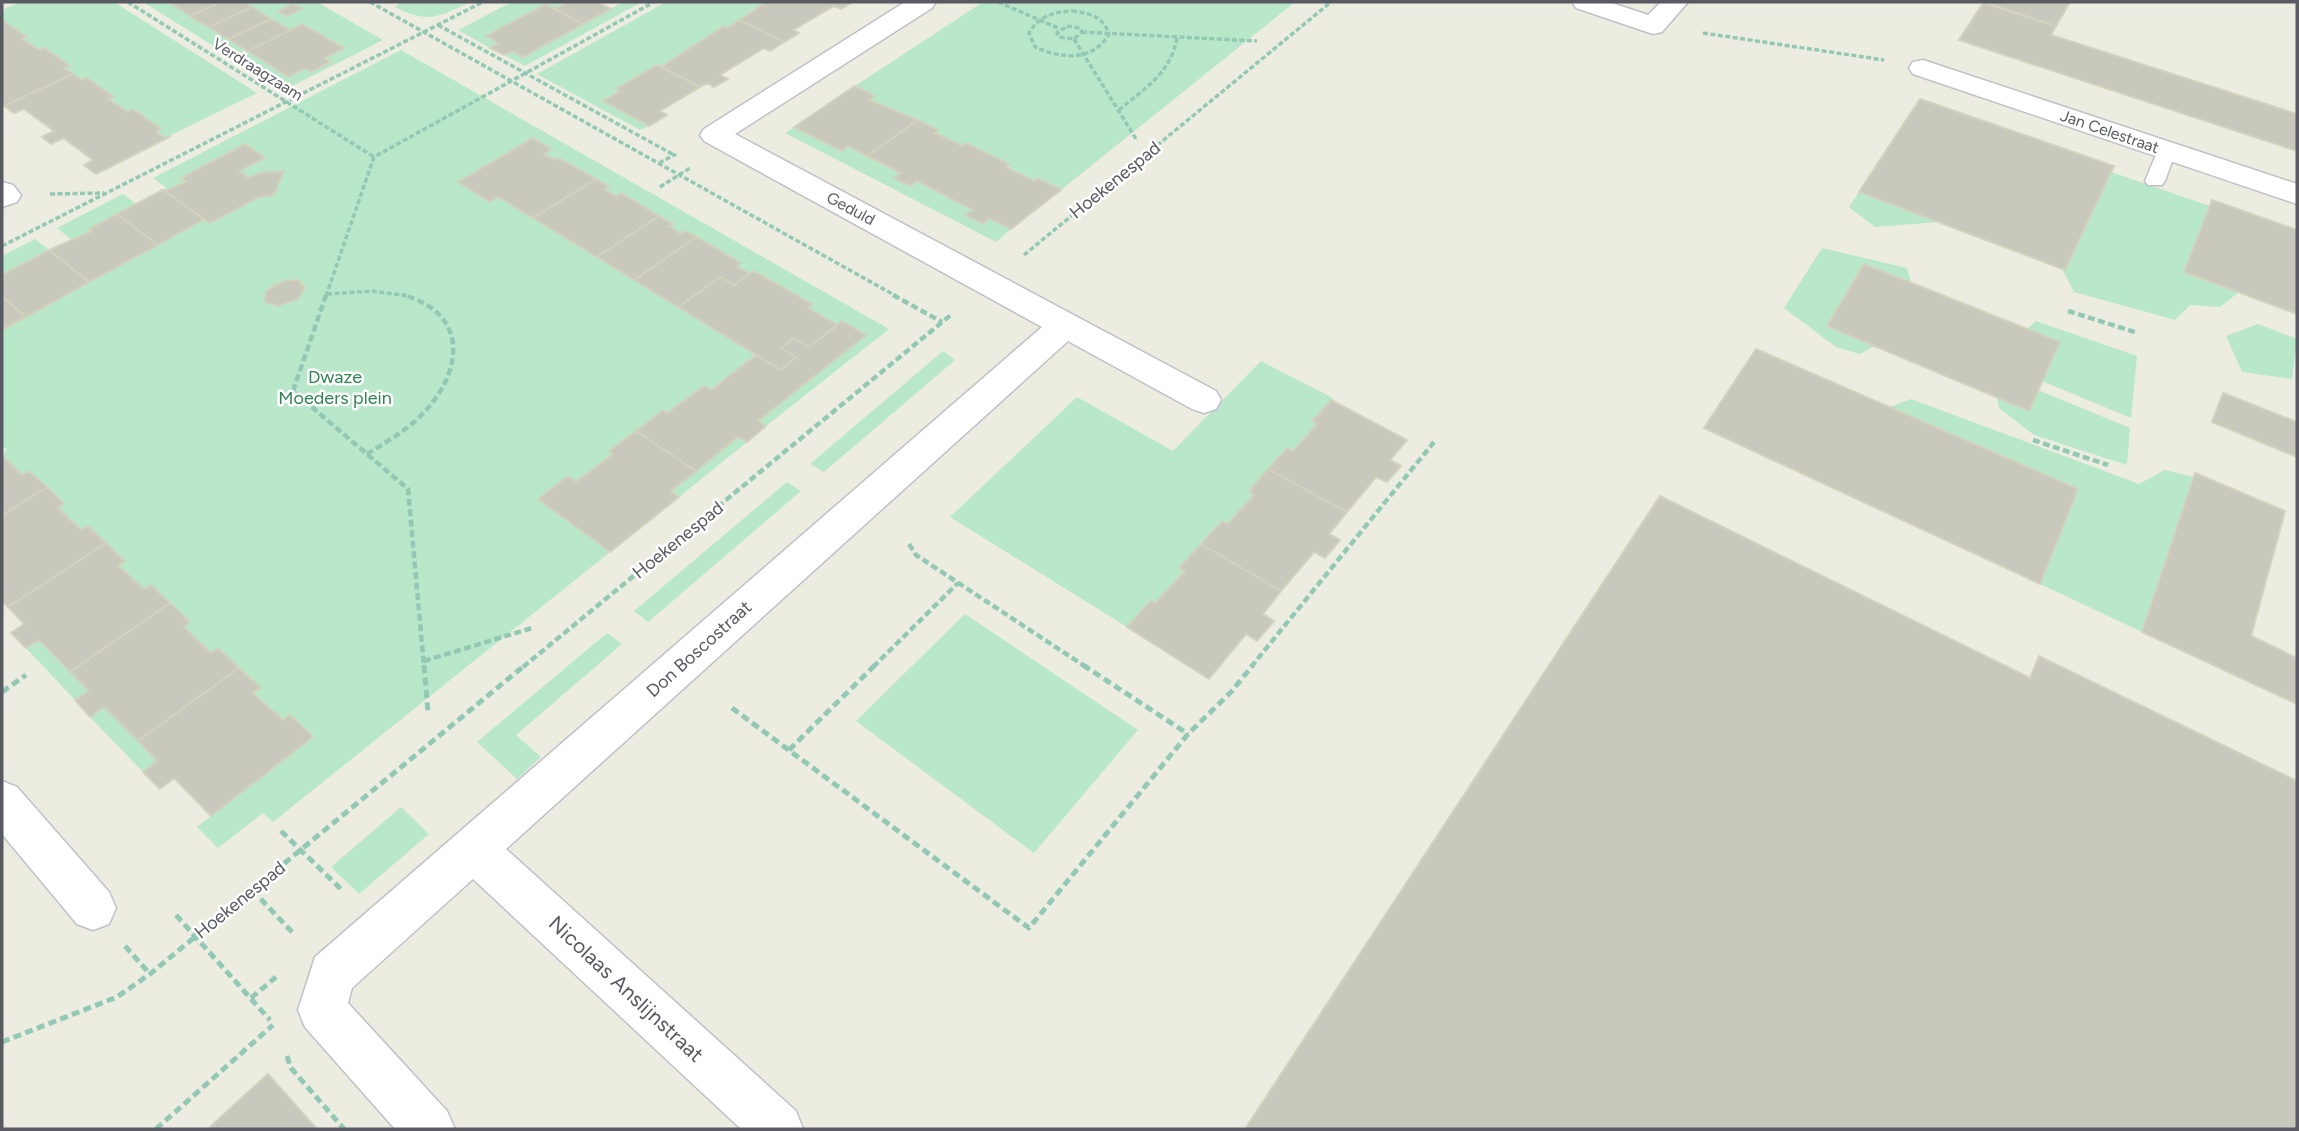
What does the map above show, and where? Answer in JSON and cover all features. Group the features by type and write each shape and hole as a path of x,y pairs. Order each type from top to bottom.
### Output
{"street":[{"name":"Geduld","path":"923,2 714,135 1205,400"},
{"path":"1585,2 1653,26 1675,2"},
{"name":"Jan Celestraat","path":"1923,68 2297,194"},
{"name":"Don Boscostraat","path":"332,974 1065,325"},
{"path":"2,801 93,908"},
{"name":"Nicolaas Anslijnstraat","path":"473,849 778,1129"},
{"path":"332,974 322,1010 429,1129"}],"lane":[{"path":"2155,181 2167,150"}],"path":[{"name":"Verdraagzaam","path":"128,2 374,157"},
{"path":"370,2 942,322"},
{"path":"2,246 484,2"},
{"path":"428,712 408,489 293,391 374,157 654,2"},
{"path":"998,2 1060,29 1074,26 1082,32 1257,41"},
{"name":"Hoekenespad","path":"2,1042 117,998 150,974 1331,2"},
{"path":"1060,12 1084,12 1103,21 1110,34 1102,46 1084,54 1057,55 1035,47 1029,33 1039,19 1060,12"},
{"path":"438,25 694,166"},
{"path":"1653,26 1852,53 1923,68"},
{"path":"1060,29 1057,33 1060,37 1074,39 1136,139"},
{"path":"1074,39 1082,32"},
{"path":"1119,110 1168,68 1177,46 1177,37"},
{"path":"3,195 105,193"},
{"path":"327,294 380,291 417,299 443,317 451,329 454,343 450,375 428,408 413,423 367,454"},
{"path":"2068,310 2138,333"},
{"path":"2033,440 2108,466"},
{"path":"732,708 1029,929 1188,734 1231,692 1434,442"},
{"path":"909,544 916,555 1188,734"},
{"path":"789,750 958,583"},
{"path":"424,661 532,628"},
{"path":"2,692 26,676"},
{"path":"281,831 350,898"},
{"path":"252,890 332,974"},
{"path":"176,915 274,1024 279,1035"},
{"path":"156,1129 274,1024"},
{"path":"283,1046 291,1068 344,1129"}],"green space":[{"path":"21,2 114,2 257,93 165,138 156,132 161,129 133,109 127,112 109,99 113,96 87,78 82,80 64,68 69,66 22,39 26,36 2,20 2,10"},
{"path":"143,2 168,2 289,77 305,68 311,71 330,62 325,58 344,48 302,24 290,30 243,2 317,2 383,40 284,90"},
{"path":"401,2 470,2 442,15 425,17 395,7"},
{"path":"512,2 568,2 555,9 546,4 486,36 498,43 490,48 458,30"},
{"path":"623,2 642,2 525,66 504,55 512,51 523,57"},
{"path":"666,2 765,2 750,11 752,13 727,28 723,26 661,67 657,65 617,89 619,91 604,100 649,126 640,130 537,74"},
{"path":"983,2 1295,2 1061,190 1038,178 1034,181 966,143 963,146 935,133 938,130 869,100 874,96 855,86"},
{"name":"Dwaze Moeders plein","path":"401,50 889,329 766,426 758,421 865,335 838,325 808,308 811,304 754,271 750,274 737,266 740,262 685,231 681,234 669,226 672,223 621,193 616,196 604,189 608,186 560,158 555,160 544,154 551,149 533,139 459,182 489,202 498,197 756,355 711,390 703,386 667,413 663,410 609,451 613,454 576,482 568,476 538,499 610,552 273,822 263,813 218,848 197,827 312,737 290,715 283,720 253,693 260,687 218,648 211,653 184,627 190,622 151,585 144,589 118,565 124,561 81,530 58,508 64,503 30,471 22,475 2,455 7,450 2,445 2,330 204,219 210,223 259,197 274,195 284,171 259,173 249,178 239,171 264,158 182,178 187,181 169,190 153,178"},
{"path":"794,127 842,151 848,146 901,173 894,178 909,186 917,181 973,210 966,215 983,224 989,218 1011,229 996,242 785,133"},
{"path":"2111,172 2210,206 2184,272 2238,293 2220,307 2190,305 2175,320 2074,292 2062,269 2065,269"},
{"path":"1859,192 1939,222 1875,227 1849,207"},
{"path":"123,194 136,204 73,241 57,228"},
{"path":"35,239 49,250 2,275 2,256"},
{"path":"1822,248 1907,268 1911,282 1864,264 1827,325 1875,346 1860,354 1836,347 1784,308"},
{"path":"2036,321 2137,356 2131,418 2042,381 2060,342 2027,329"},
{"path":"2258,324 2297,339 2292,379 2242,372 2226,336"},
{"path":"943,351 955,360 824,472 810,464"},
{"path":"1261,361 1333,398 1312,421 1317,424 1293,451 1287,448 1249,491 1254,495 1227,524 1221,521 1180,567 1185,571 1155,603 1150,600 1127,627 950,517 1077,397 1173,451"},
{"path":"2038,390 2130,428 2127,465 2034,435 1999,408 1997,397"},
{"path":"1911,399 2139,484 2165,470 2194,477 2142,632 2040,584 2078,489 1890,407"},
{"path":"738,437 747,442 679,497 671,491"},
{"path":"787,482 801,491 648,622 634,611"},
{"path":"965,614 1138,730 1034,853 856,721"},
{"path":"607,633 622,644 516,735 541,757 517,779 477,742"},
{"path":"39,640 89,691 75,700 26,648"},
{"path":"104,707 157,761 143,772 90,717"},
{"path":"401,807 429,834 359,894 331,867"}],"building":[{"path":"221,2 190,16 172,4"},
{"path":"221,2 243,2 252,7 209,27 190,16"},
{"path":"568,2 597,2 611,9 583,24 554,9"},
{"path":"765,2 853,2 841,9 834,6 793,30 799,33 784,42 740,20"},
{"path":"1984,2 2070,2 2056,26"},
{"path":"1983,3 2056,26 2051,35 2297,114 2297,151 1959,40"},
{"path":"293,4 302,9 287,16 278,11"},
{"path":"546,4 583,24 523,57 512,51 504,55 490,48 498,43 486,36"},
{"path":"252,7 271,19 228,39 209,27"},
{"path":"271,19 290,30 248,51 228,39"},
{"path":"2,20 27,37 22,39 39,50 44,48 70,66 64,68 73,74 2,105"},
{"path":"740,20 784,42 770,51 764,48 720,75 728,79 714,87 707,83 700,87 661,67 724,26 727,28"},
{"path":"302,24 344,48 325,58 331,62 311,72 305,68 289,77 248,51"},
{"path":"657,65 700,87 660,111 667,115 649,126 603,101 619,91 616,89"},
{"path":"73,74 82,80 87,78 114,97 109,99 127,112 133,109 161,129 156,132 165,138 171,136 96,174 84,165 93,160 63,138 51,144 42,137 54,131 24,109 14,113 4,106"},
{"path":"855,86 875,96 869,100 918,120 867,156 848,146 842,151 794,127"},
{"path":"1920,99 2114,166 2065,270 1859,192"},
{"path":"918,120 938,130 935,133 963,146 966,143 1009,164 1006,167 1034,181 1038,178 1061,190 1011,229 989,218 983,224 965,215 973,210 917,181 910,186 894,178 901,173 867,156"},
{"path":"533,138 551,149 544,154 555,160 559,158 596,179 533,218 498,197 490,202 458,182"},
{"path":"245,144 265,158 239,171 249,178 259,173 284,171 274,195 259,197 210,223 163,190 169,190 187,181 181,178"},
{"path":"596,179 609,186 604,189 616,196 621,193 659,216 597,257 533,218"},
{"path":"163,190 204,219 158,245 117,214"},
{"path":"2212,200 2297,230 2297,314 2184,272"},
{"path":"117,214 158,245 89,282 49,250 92,231 89,229"},
{"path":"659,216 673,224 669,226 681,234 685,231 697,237 634,280 597,257"},
{"path":"697,237 741,263 737,266 750,274 734,285 721,277 678,307 634,280"},
{"path":"49,250 89,282 26,317 2,296 2,275"},
{"path":"1864,264 2060,342 2029,411 1827,326"},
{"path":"754,271 812,304 808,308 838,325 809,347 793,338 781,348 796,357 781,370 678,307 721,277 734,285"},
{"path":"298,280 305,288 298,299 278,306 265,302 266,292 273,286 284,281"},
{"path":"2,296 26,317 2,330"},
{"path":"842,321 866,335 758,421 766,426 747,442 738,437 696,471 636,431 663,410 667,413 704,386 711,390 756,355 781,370 796,357 781,348 793,338 809,347"},
{"path":"1756,349 2078,489 2040,584 1704,428"},
{"path":"2223,393 2297,422 2297,457 2212,422"},
{"path":"1331,400 1407,440 1390,460 1401,466 1387,482 1376,477 1347,512 1268,469 1287,448 1293,451 1317,424 1312,421"},
{"path":"636,431 696,471 671,491 679,497 610,552 538,499 568,476 576,482 613,454 609,451"},
{"path":"2,455 22,475 29,471 47,487 2,515"},
{"path":"1268,469 1347,512 1329,534 1340,540 1325,558 1314,552 1281,591 1201,544 1222,521 1227,524 1254,495 1249,491"},
{"path":"2195,473 2285,511 2251,636 2297,658 2297,704 2142,632"},
{"path":"47,487 64,504 58,508 81,530 88,526 106,543 8,607 2,601 2,515"},
{"path":"1660,496 2030,678 2039,656 2297,781 2297,1129 1245,1129"},
{"path":"106,543 125,561 118,565 144,589 151,585 170,603 70,672 39,640 26,648 11,633 24,624 8,607"},
{"path":"1201,544 1281,591 1263,614 1274,621 1257,641 1246,634 1209,679 1127,627 1151,600 1155,603 1185,571 1179,568"},
{"path":"170,603 190,622 184,627 211,653 218,648 239,668 138,741 104,707 90,717 75,700 89,691 70,672"},
{"path":"239,668 261,688 253,693 283,720 290,715 313,737 211,816 174,778 160,789 143,772 157,761 138,741"},
{"path":"268,1074 317,1129 208,1129 225,1113"}]}
